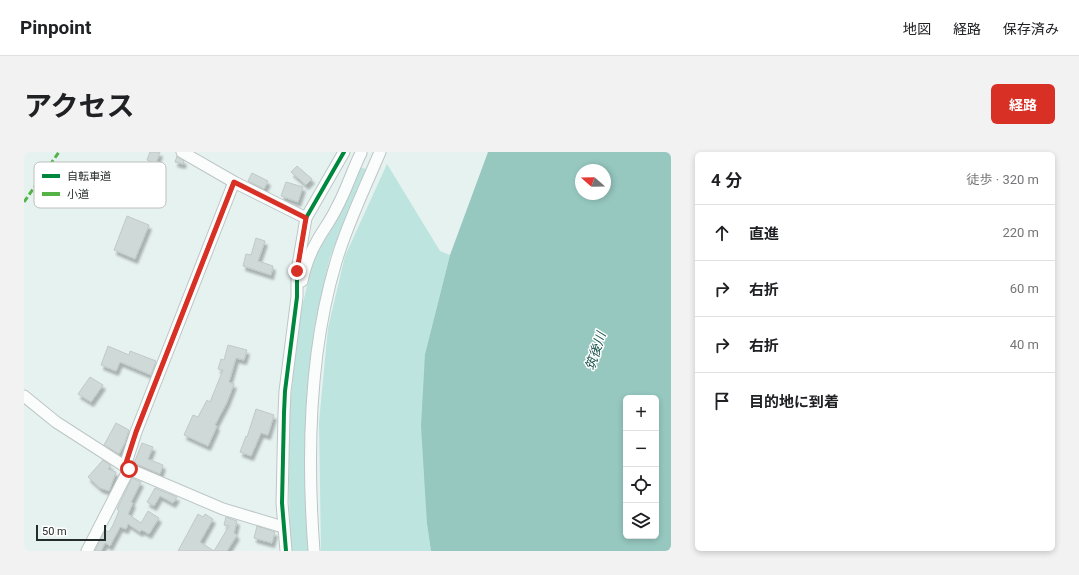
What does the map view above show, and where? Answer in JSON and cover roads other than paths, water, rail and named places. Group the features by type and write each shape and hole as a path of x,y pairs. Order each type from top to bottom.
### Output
{"street":[{"path":"182,152 234,182 306,218"},
{"path":"286,551 283,527 281,481 285,391 297,297 297,271 306,218 344,152"},
{"path":"297,297 305,268 317,241 336,210 361,152 378,157 350,222 336,261 325,307 315,370 312,423 311,515 314,551"},
{"path":"87,551 127,468 136,432 234,182"},
{"path":"24,396 56,422 127,468 223,509 283,527"}],"water":[{"name":"筑後川","path":"488,152 671,152 671,551 431,551 427,524 421,426 425,354 450,255"}]}
